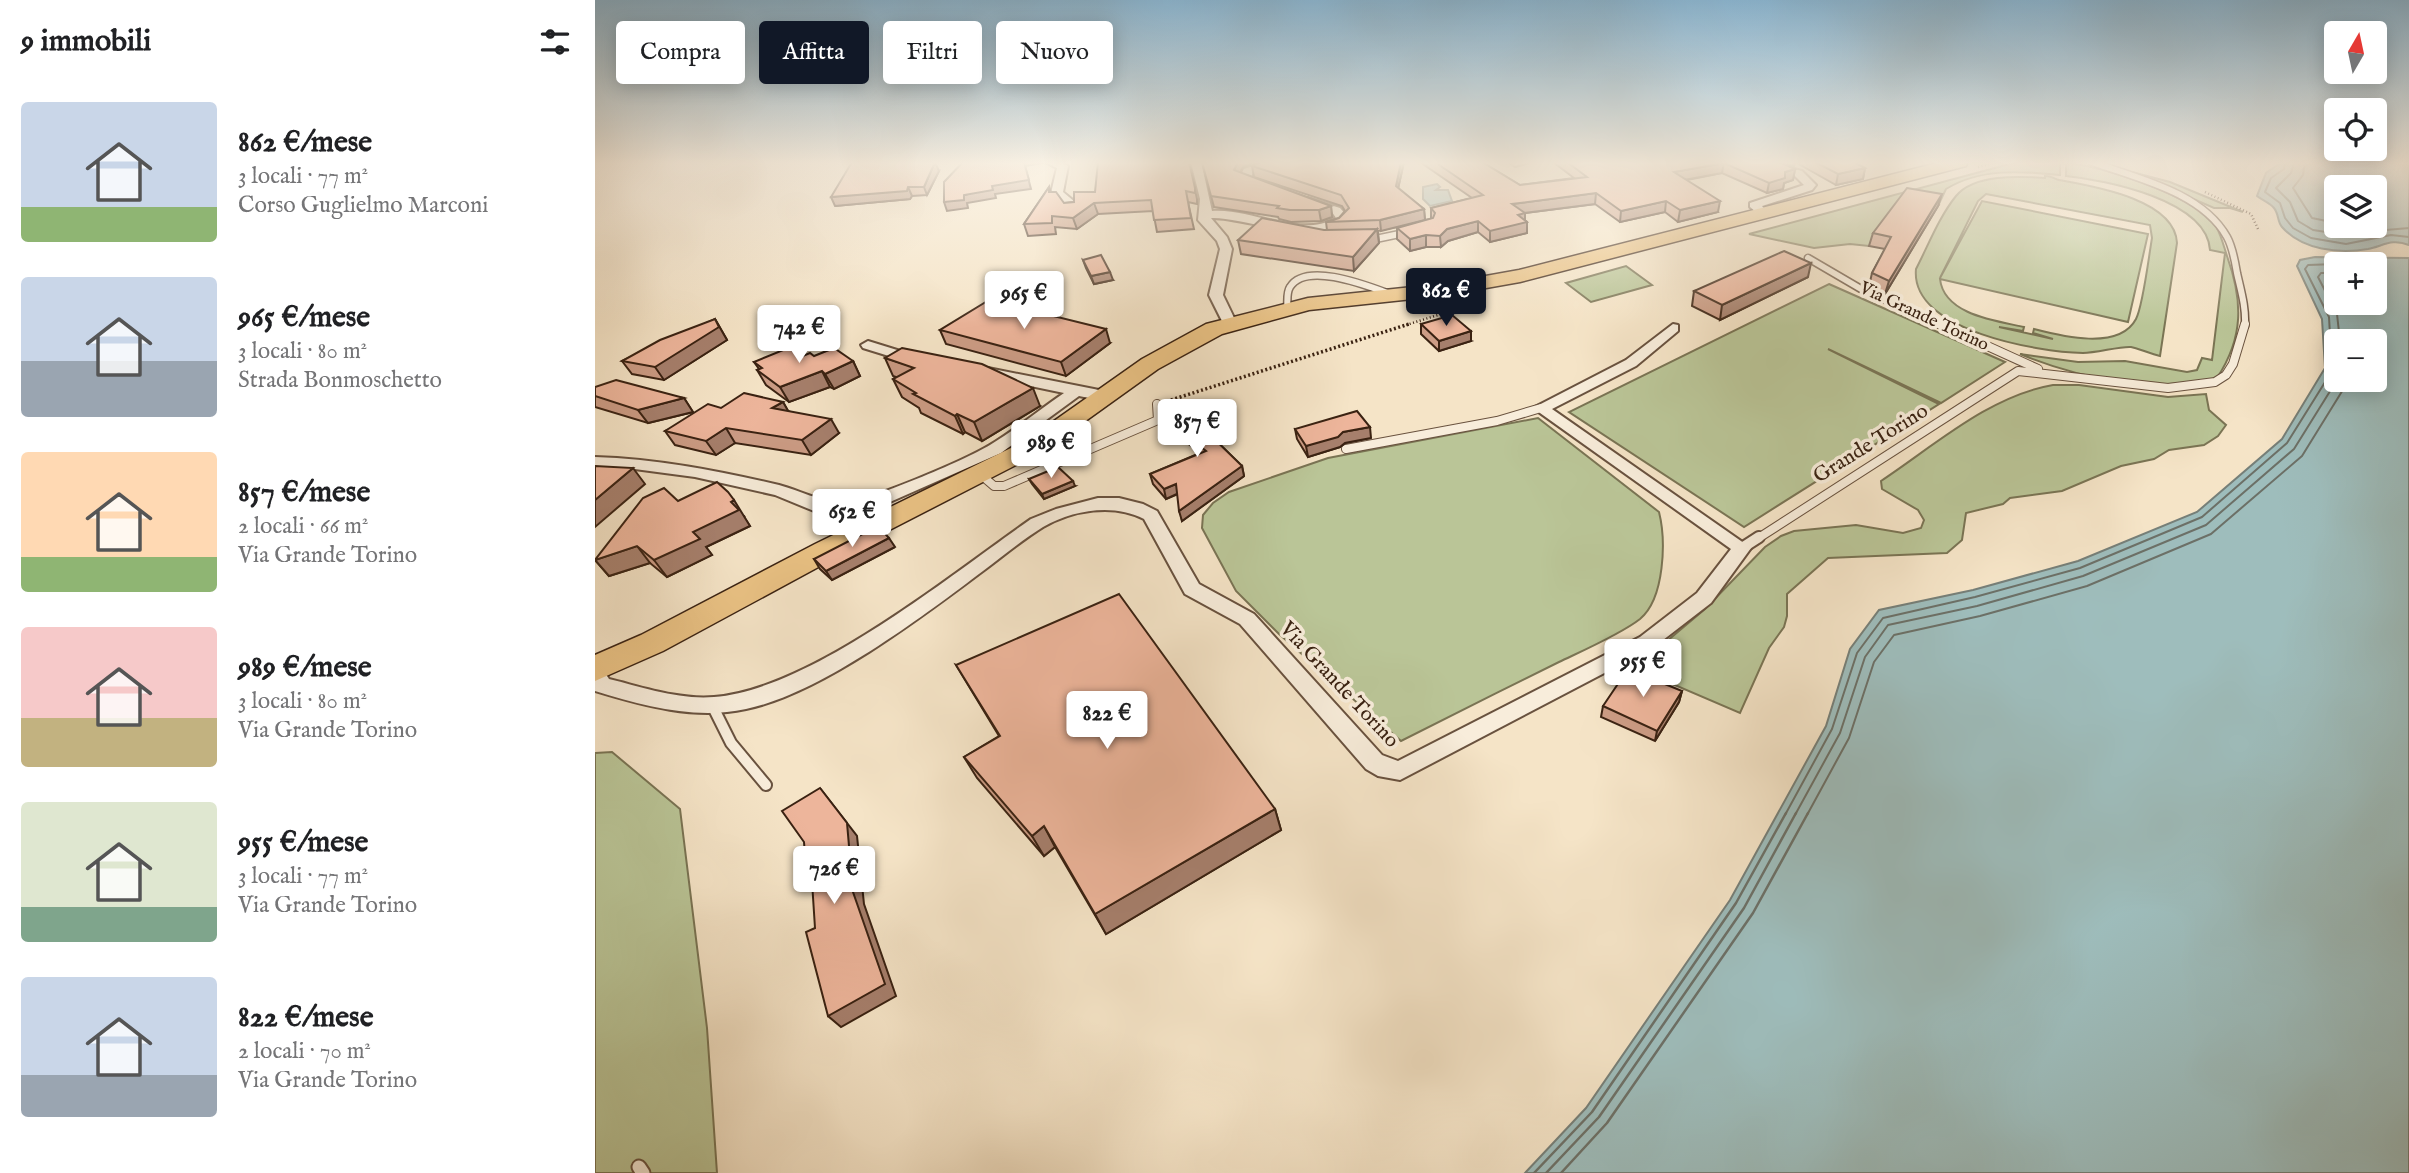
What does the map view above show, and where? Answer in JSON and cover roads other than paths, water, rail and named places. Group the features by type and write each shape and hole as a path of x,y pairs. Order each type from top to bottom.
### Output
{"main road":[{"path":"597,679 1036,445 1185,343 1230,324 1287,309 1520,276 1748,217"}],"street":[{"path":"1205,217 1223,240 1226,249 1216,295 1230,324"},
{"path":"1247,217 1314,230 1331,227 1342,217"},
{"path":"1673,328 1631,363 1541,408 1742,548"},
{"path":"868,345 929,365"},
{"path":"967,370 1104,396"},
{"path":"595,462 627,463 695,472 780,491 814,505 844,508 884,498 995,449 1076,391"},
{"name":"Via Grande Torino","path":"597,679 713,706 757,699 829,663 898,622 1037,523 1062,513 1098,504 1119,504 1151,515 1192,589 1247,619 1374,762 1386,769 1400,771 1647,642 1704,598 1742,548"}],"lane":[{"path":"1220,217 1314,237"},
{"path":"2042,370 2153,386 2190,386 2218,382 2233,367 2246,328 2243,295 2227,235 2212,217"},
{"path":"1354,243 1416,229"},
{"name":"Via Grande Torino","path":"1808,258 1860,289 2042,370"},
{"path":"1287,309 1289,290 1293,283 1309,277 1332,276 1394,295"},
{"name":"Grande Torino","path":"1742,548 2018,371 2042,370"},
{"path":"980,474 994,486 1004,486 1158,420 1157,404"},
{"path":"1346,449 1486,423 1541,408"},
{"path":"713,706 731,743 767,785"}],"water":[{"path":"2278,217 2324,217 2324,238 2387,238 2387,217 2409,217 2409,245 2393,242 2368,249 2333,250 2300,241 2282,227"},
{"path":"2324,257 2324,315 2387,315 2387,258 2409,258 2409,1173 1525,1173 1586,1108 1730,900 1826,726 1850,649 1879,610 1973,590 2078,561 2197,512 2282,439 2324,370 2324,392 2387,392 2387,329 2324,329 2324,352 2322,319 2297,266 2300,260"}]}
